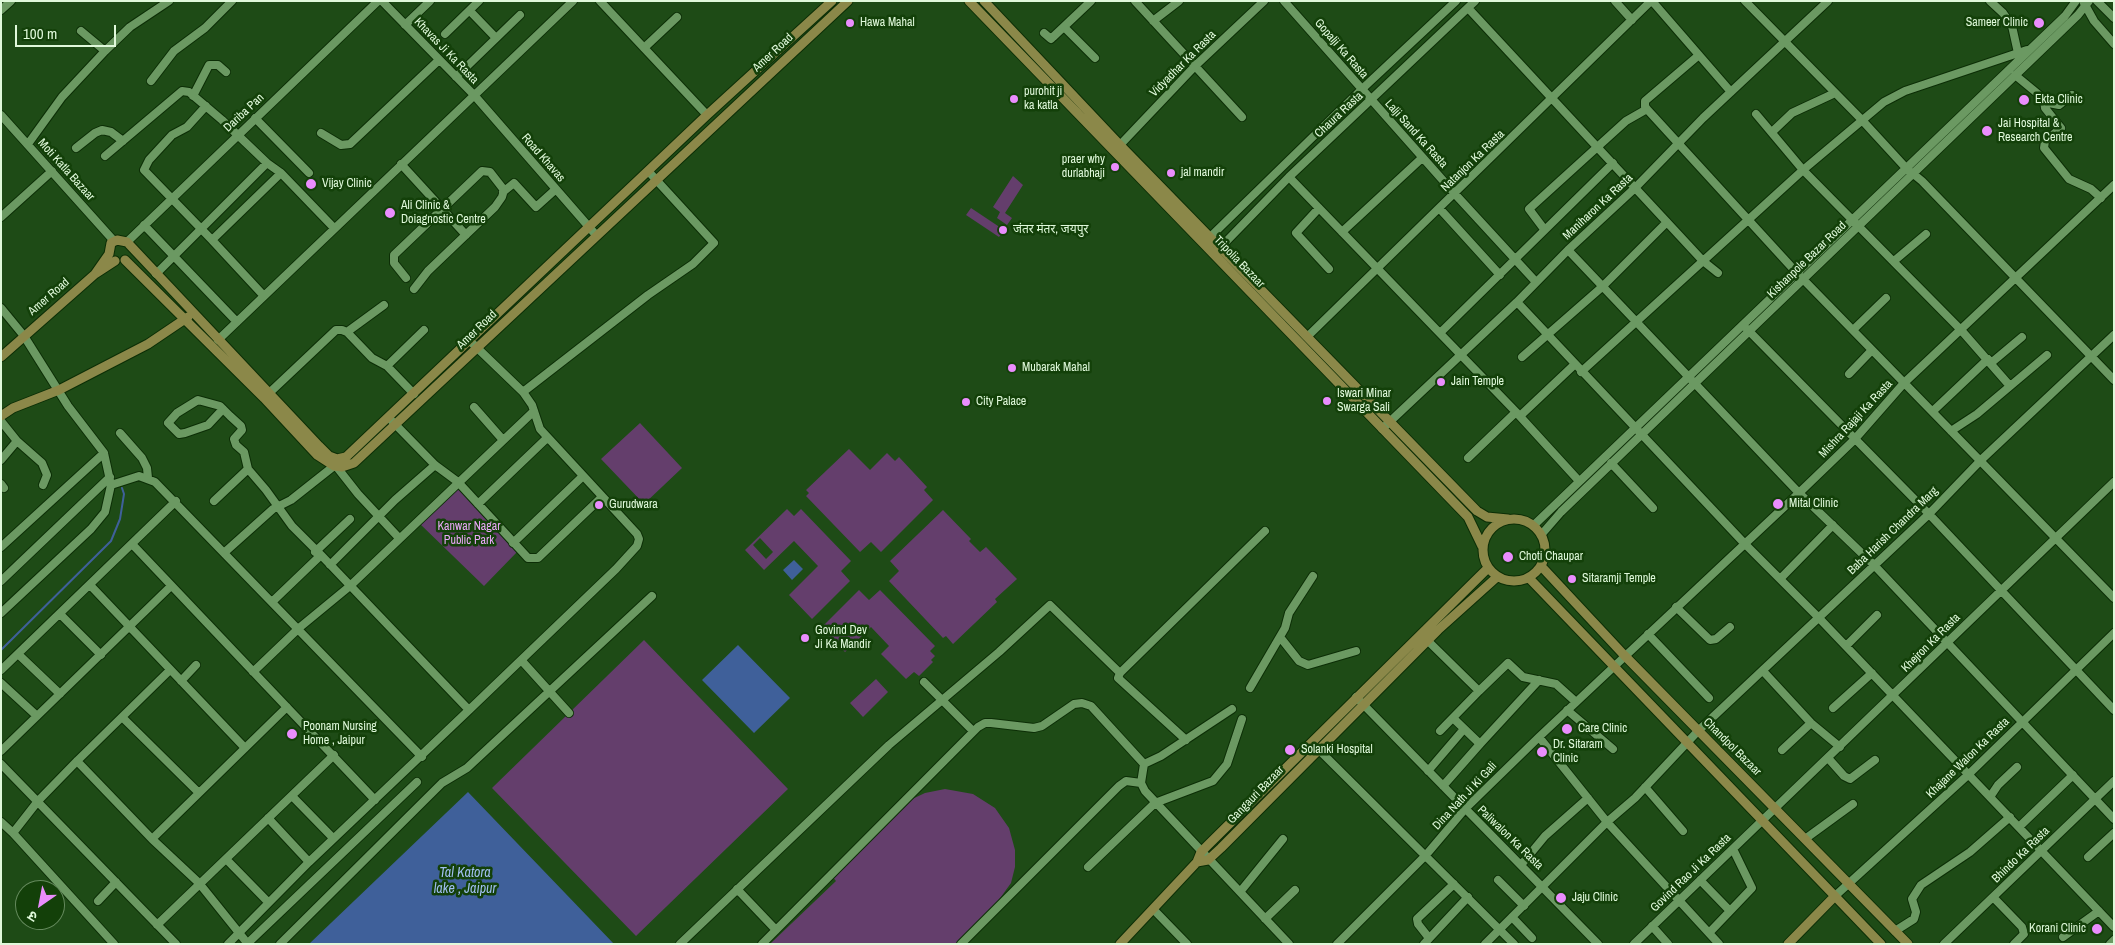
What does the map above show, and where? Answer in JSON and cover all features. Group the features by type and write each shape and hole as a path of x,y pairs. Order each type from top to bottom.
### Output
{"main road":[{"name":"Amer Road","path":"593,232 649,172 707,115 832,1"},
{"name":"Amer Road","path":"128,245 218,340 317,455 335,466 354,463 393,421 473,344 593,232 656,180 848,1"},
{"name":"Tripolia Bazaar","path":"969,1 1117,149 1211,236 1481,515 1508,519"},
{"name":"Tripolia Bazaar","path":"984,1 1213,254 1468,517 1482,546"},
{"path":"120,240 128,245 130,255 125,260 112,257 110,246 114,241 120,240"},
{"name":"Amer Road","path":"1,357 112,257"},
{"name":"Amer Road","path":"125,260 184,320 329,456 337,459 353,453 393,421 414,394 473,344"},
{"path":"1,416 22,404 59,390 148,344 193,313"},
{"path":"1508,519 1525,521 1533,526 1541,535 1545,553 1541,566 1529,578 1510,582 1497,577 1488,568 1482,556 1482,546 1491,528 1508,519"},
{"name":"Chandpol Bazaar","path":"1541,566 1624,656 1908,944"},
{"path":"1120,944 1154,910 1197,862 1202,852 1488,568"},
{"name":"Gangauri Bazaar","path":"1208,860 1428,641 1497,577"},
{"path":"1529,578 1881,944"},
{"path":"1197,862 1208,860"},
{"path":"1788,944 1835,896"}],"street":[{"path":"1,10 11,1"},
{"path":"28,144 62,97 104,51 130,27 169,1"},
{"path":"151,81 174,51 205,28 232,1"},
{"name":"Dariba Pan","path":"128,245 144,225 172,197 378,1"},
{"name":"Khavas Ji Ka Rasta","path":"382,1 474,95"},
{"path":"405,25 430,1"},
{"path":"445,34 479,1"},
{"path":"218,340 573,1"},
{"path":"600,1 707,115"},
{"path":"1044,33 1051,39 1091,1"},
{"path":"1135,1 1242,117"},
{"path":"1153,20 1179,1"},
{"name":"Vidyadhar Ka Rasta","path":"1117,149 1196,66 1264,1"},
{"name":"Gopalji Ka Rasta","path":"1284,1 1361,90"},
{"name":"Chaura Rasta","path":"1203,243 1456,1"},
{"name":"Chaura Rasta","path":"1213,254 1289,177 1475,1"},
{"path":"1614,1 1632,20"},
{"path":"1651,1 1731,92"},
{"name":"Natanjon Ka Rasta","path":"1308,336 1651,1"},
{"path":"1745,1 2114,380"},
{"name":"Maniharon Ka Rasta","path":"1382,429 1518,302 1568,250 1635,188 1677,144 1828,1"},
{"path":"1990,1 2003,12 2012,26 2018,53"},
{"path":"1533,526 1853,218 1909,171 2029,49 2065,16 2076,1"},
{"path":"2097,1 2114,18"},
{"path":"2086,3 2094,22 2114,44"},
{"name":"Kishanpole Bazar Road","path":"1541,535 1561,512 1641,434 1750,332 1859,225 1909,171 2015,75 2086,3"},
{"path":"1468,8 1703,262 1718,273"},
{"path":"470,11 496,38"},
{"path":"456,77 520,15"},
{"path":"644,48 677,17"},
{"path":"1064,27 1095,58"},
{"path":"81,31 104,51"},
{"path":"1580,372 1803,170 1861,119 1884,102 1905,90 2029,49"},
{"path":"1699,55 1645,101 1644,105 1647,109 1796,272 2114,598"},
{"path":"321,133 342,145 350,144 439,60"},
{"path":"193,96 209,65 218,66 226,72"},
{"path":"2015,75 2044,100 2059,104 2072,95"},
{"name":"Lalji Sand Ka Rasta","path":"1361,90 1536,282"},
{"path":"105,156 178,93 188,92 238,134 267,163 281,173 334,228"},
{"path":"1772,132 1792,114 1835,93"},
{"name":"Road Khavas","path":"474,95 593,232"},
{"path":"2044,100 2045,108 2060,128 2045,141 2044,148 2069,179 2091,189 2100,198"},
{"path":"206,106 187,127 172,135 145,165 144,170 172,197 264,296"},
{"path":"1544,229 1529,209 1626,121 1647,109"},
{"path":"1756,114 1803,170 1853,218 1961,330 2010,386"},
{"name":"Moti Katla Bazaar","path":"1,115 114,241"},
{"path":"256,118 309,173"},
{"path":"76,148 95,132 102,130 111,132 123,141"},
{"path":"1342,232 1422,158"},
{"path":"156,274 267,163"},
{"path":"401,164 466,235"},
{"path":"1440,333 1516,260 1544,229 1613,164"},
{"path":"1,217 52,171"},
{"path":"406,278 394,263 394,255 482,171 490,172 501,183 504,192"},
{"path":"523,392 648,295 693,264 714,243 649,172"},
{"path":"212,240 281,173"},
{"path":"1289,177 1461,354 1579,481"},
{"path":"414,289 428,271 495,207 504,192 514,183 536,207 556,189"},
{"name":"Mishra Rajaji Ka Rasta","path":"1613,666 1800,492 1854,440 1904,383 2017,279 2114,185"},
{"path":"1319,208 1296,233 1329,269"},
{"path":"1440,208 1500,275"},
{"path":"1522,357 1602,287 1666,222"},
{"path":"144,225 237,322"},
{"path":"1894,261 1926,234"},
{"path":"1568,250 1800,492 1874,565 2114,819"},
{"path":"1853,330 1886,298"},
{"path":"1518,302 1580,372 2114,926"},
{"path":"347,332 384,305"},
{"path":"1,308 24,336 68,406 104,453 110,481 105,512 91,529 1,613"},
{"path":"1743,325 1854,440 1929,514 2114,710"},
{"path":"267,396 336,330 347,332 372,358 387,366 414,394"},
{"path":"387,366 424,330"},
{"name":"Baba Harish Chandra Marg","path":"1485,944 1607,822 1645,787 1698,731 1929,514 1981,460 2114,335"},
{"path":"1933,411 1989,361 2022,337"},
{"path":"228,944 237,932 333,838 422,757 522,661 637,546 640,539 540,430 534,411 523,392 473,344"},
{"path":"1849,374 1872,350"},
{"path":"1951,431 1977,414 2047,355"},
{"path":"1468,458 1574,365"},
{"path":"223,409 208,425 186,433 179,434 168,423 177,413 198,400 211,403 223,409 242,430 234,440 236,445 244,452 248,470 266,490 277,507 318,554 330,564 469,710"},
{"path":"474,407 503,440"},
{"path":"253,672 299,628 350,586 534,411"},
{"path":"1,421 46,469 47,475 42,485"},
{"path":"393,421 435,465 458,482 528,558 538,558 602,497"},
{"path":"120,433 142,458 147,468 148,478"},
{"path":"478,504 547,438"},
{"path":"1,460 17,440"},
{"path":"1,547 104,453"},
{"path":"1612,463 1653,508"},
{"path":"330,564 435,465"},
{"path":"225,552 277,507 291,500 335,466 399,538"},
{"path":"214,501 248,470"},
{"path":"1,581 110,481 139,476 148,478 156,482 176,501 422,757"},
{"path":"514,543 583,476"},
{"name":"Khejron Ka Rasta","path":"1763,820 1894,696 1946,642 2112,485"},
{"path":"1,670 176,501"},
{"path":"274,602 350,518"},
{"path":"1780,579 1833,525"},
{"path":"1186,740 1118,678 1120,673 1265,531"},
{"path":"132,544 375,800"},
{"path":"1250,688 1280,637 1289,613 1313,576"},
{"path":"90,584 245,748"},
{"path":"1,751 172,586"},
{"path":"280,944 442,783 467,768 652,596"},
{"path":"680,944 890,745 999,652 1050,605 1120,673"},
{"path":"1676,607 1710,640 1716,639 1730,627"},
{"path":"60,614 101,654"},
{"path":"1846,646 1876,615"},
{"name":"Khajane Walon Ka Rasta","path":"1835,896 1850,885 1968,774 2114,633"},
{"path":"1648,634 1709,698"},
{"path":"1280,637 1299,661 1308,665 1356,651"},
{"path":"1428,641 1478,691"},
{"path":"18,654 60,694"},
{"path":"522,661 569,713"},
{"path":"1440,731 1508,663 1523,677 1556,684 1576,702"},
{"path":"181,681 196,665"},
{"name":"Dina Nath Ji Ki Gali","path":"1337,944 1426,856 1465,809 1613,666"},
{"path":"13,833 38,802 77,761 170,670"},
{"path":"1763,671 1811,723 1840,747"},
{"path":"1833,708 1872,673"},
{"path":"1442,786 1539,680"},
{"path":"924,682 973,731"},
{"path":"1,683 37,716"},
{"name":"Paliwalon Ka Rasta","path":"1356,697 1442,786 1544,886 1598,944"},
{"path":"762,944 973,731 985,723 1034,728 1042,726 1074,704 1082,703 1091,706 1144,764"},
{"path":"152,839 286,707"},
{"path":"1144,764 1186,740 1232,709"},
{"path":"1567,710 1613,749"},
{"path":"122,717 199,793"},
{"path":"1453,718 1480,744"},
{"path":"1088,867 1155,803 1213,781 1227,764 1242,719"},
{"path":"1782,750 1811,723"},
{"path":"1428,771 1464,729"},
{"path":"1539,737 1607,822 1719,944"},
{"path":"1318,749 1514,944"},
{"path":"157,925 334,756"},
{"path":"1828,758 1844,776 1850,779 1875,760"},
{"path":"77,761 152,839 199,883 248,944 417,782"},
{"path":"1,764 176,944"},
{"path":"1144,764 1141,783 1145,791 1289,944"},
{"path":"1990,797 1998,785 2017,767"},
{"path":"2019,827 2073,775"},
{"name":"Bhindo Ka Rasta","path":"1944,944 2114,781"},
{"path":"961,944 1120,786 1126,782 1141,783"},
{"path":"1645,787 1683,831"},
{"path":"292,796 333,838"},
{"path":"1521,865 1545,836 1588,798"},
{"path":"1805,839 1853,804"},
{"path":"1895,931 1914,919 1916,912 1912,899 1921,885 1958,861 2010,817"},
{"path":"268,818 309,862"},
{"name":"Govind Rao Ji Ka Rasta","path":"1634,944 1763,820"},
{"path":"1,822 114,944"},
{"path":"2088,857 2114,832"},
{"path":"1240,892 1283,839"},
{"path":"1709,932 1752,888 1733,849"},
{"path":"226,859 268,902"},
{"path":"1498,880 1524,906"},
{"path":"1700,880 1730,911"},
{"path":"98,901 116,882"},
{"path":"1454,884 1417,919 1426,941 1468,897"},
{"path":"737,889 776,930"},
{"path":"1266,919 1295,890"},
{"path":"1993,897 2022,927 2024,934 2014,944"},
{"path":"1154,910 1187,944"},
{"path":"2063,937 2099,911"},
{"path":"1512,917 1532,938"},
{"path":"1652,926 1668,944"},
{"path":"2110,944 2114,940"}],"green space":[{"path":"1013,176 1023,185 1005,213 1012,218 1007,225 997,218 1000,212 993,207"},
{"path":"971,208 1004,230 999,237 966,215"},
{"path":"640,423 682,468 644,504 601,459"},
{"path":"849,449 870,470 887,453 895,461 899,457 927,487 924,490 933,500 881,552 871,542 860,552 806,496 809,493 806,490"},
{"name":"Kanwar Nagar Public Park","path":"454,486 489,516 517,552 484,586 419,523"},
{"path":"787,509 794,516 801,509 851,561 841,571 850,581 812,619 789,595 818,566 794,541 764,570 745,550","holes":["760,538 773,552 766,559 753,545"]},
{"path":"943,510 971,539 969,541 980,552 986,547 1017,579 995,599 997,602 953,644 946,636 943,638 889,581 899,571 890,561"},
{"path":"859,590 869,600 880,590 935,646 930,651 935,656 931,660 933,662 919,676 914,672 906,679 881,654 889,646 871,627 845,652 821,628"},
{"path":"644,640 788,789 636,936 492,788"},
{"path":"876,679 888,692 863,717 850,703"},
{"path":"945,789 973,794 995,808 1009,828 1015,850 1015,867 1011,883 993,908 997,914 967,944 770,944 836,881 830,874 910,800 925,793"}],"water":[{"path":"794,560 803,569 792,580 783,570"},
{"path":"738,645 790,698 754,733 702,680"},
{"name":"Tal Katora lake , Jaipur","path":"468,792 614,944 309,944"}],"waterway":[{"path":"1,650 111,541 120,519 124,494 122,488"}],"place":[{"name":"Hawa Mahal","path":"850,23"},
{"name":"Sameer Clinic","path":"2039,23"},
{"name":"purohit ji ka katla","path":"1014,99"},
{"name":"Ekta Clinic","path":"2024,100"},
{"name":"Jai Hospital & Research Centre","path":"1987,131"},
{"name":"praer why durlabhaji","path":"1115,167"},
{"name":"jal mandir","path":"1171,173"},
{"name":"Vijay Clinic","path":"311,184"},
{"name":"Ali Clinic & Doiagnostic Centre","path":"390,213"},
{"name":"जंतर मंतर, जयपुर","path":"1003,230"},
{"name":"Mubarak Mahal","path":"1012,368"},
{"name":"Jain Temple","path":"1441,382"},
{"name":"Iswari Minar Swarga Sali","path":"1327,401"},
{"name":"City Palace","path":"966,402"},
{"name":"Mital Clinic","path":"1778,504"},
{"name":"Gurudwara","path":"599,505"},
{"name":"Choti Chaupar","path":"1508,557"},
{"name":"Sitaramji Temple","path":"1572,579"},
{"name":"Govind Dev Ji Ka Mandir","path":"805,638"},
{"name":"Care Clinic","path":"1567,729"},
{"name":"Poonam Nursing Home , Jaipur","path":"292,734"},
{"name":"Solanki Hospital","path":"1290,750"},
{"name":"Dr. Sitaram Clinic","path":"1542,752"},
{"name":"Jaju Clinic","path":"1561,898"},
{"name":"Korani Clinic","path":"2097,929"}]}
